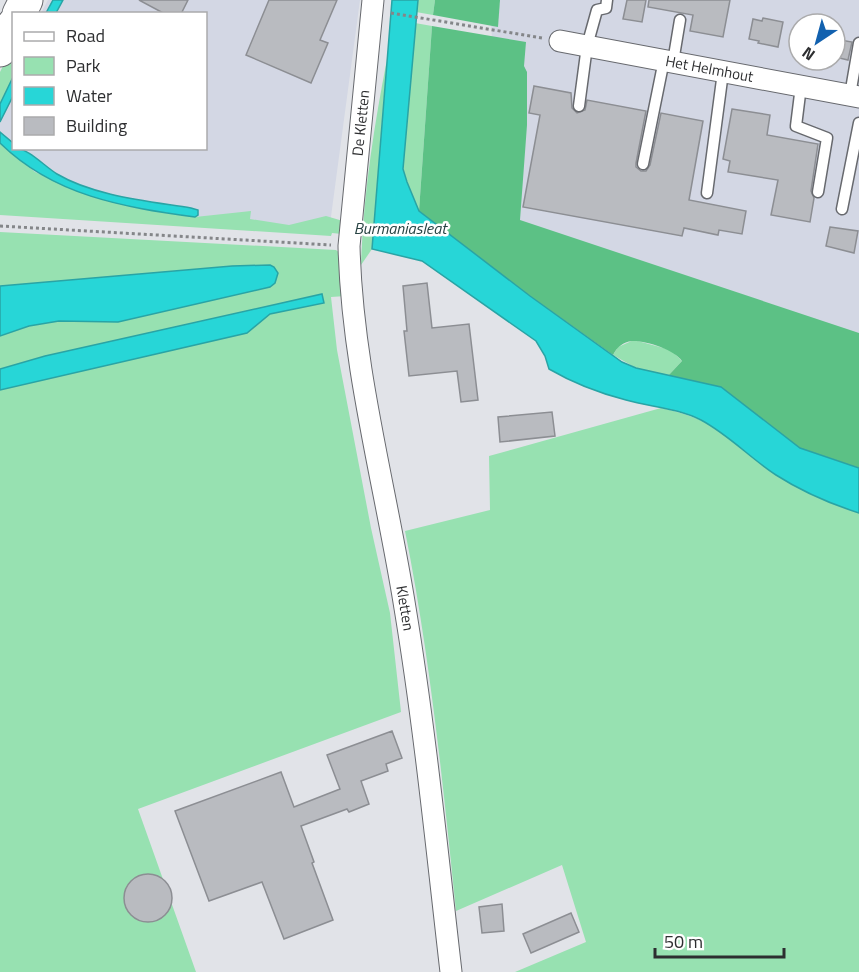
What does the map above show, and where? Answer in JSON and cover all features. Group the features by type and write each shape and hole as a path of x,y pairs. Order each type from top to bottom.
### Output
{"main road":[{"path":"0,50 12,28"}],"street":[{"name":"De Kletten","path":"349,246 381,6"},
{"name":"Het Helmhout","path":"560,41 855,96"},
{"name":"Kletten","path":"349,246 361,370 405,609 451,972"}],"lane":[{"path":"579,106 587,46 597,10 606,8 607,0"},
{"path":"643,164 680,20"},
{"path":"855,96 859,43"},
{"path":"707,193 723,72"},
{"path":"801,86 796,126 826,138 818,192"},
{"path":"843,209 859,123"}],"path":[{"path":"381,6 421,19 560,41"},
{"path":"0,226 349,246"}],"shaded area":[{"path":"48,0 360,0 330,224 291,230 159,219 0,166 0,89 12,66 12,150 207,150 207,12 42,12"},
{"path":"490,0 859,0 859,366 501,227"}],"green space":[{"path":"418,0 435,0 433,15 416,12"},
{"path":"435,0 500,0 498,27 433,15"},
{"path":"415,23 432,26 419,211 403,169"},
{"path":"432,26 526,42 524,66 527,72 527,125 520,220 859,333 859,468 800,448 721,387 668,376 682,361 659,346 644,342 626,342 613,355 530,296 419,211"},
{"path":"12,48 12,79 0,104 0,72"},
{"path":"387,59 372,249 361,265 370,161"},
{"path":"0,143 35,172 97,198 195,217 251,211 250,219 289,225 326,216 343,221 342,234 332,233 331,236 0,215"},
{"path":"0,232 336,250 342,255 346,296 331,297 337,350 371,528 390,613 401,712 138,809 196,972 0,972 0,390 246,333 270,314 324,303 322,295 45,356 0,369 0,336 29,326 59,321 118,322 270,287 277,278 270,265 232,266 0,286"},
{"path":"634,340 671,350 682,361 668,376 636,368 613,355 618,347"},
{"path":"661,408 710,425 725,434 762,465 796,486 838,506 859,513 859,972 515,972 586,942 562,865 456,911 429,673 405,531 490,510 489,456"}],"water":[{"path":"53,0 63,0 57,12 47,12"},
{"name":"Burmaniasleat","path":"392,0 418,0 403,169 419,211 530,296 622,362 636,368 721,387 800,448 859,468 859,513 816,497 786,481 701,420 674,410 606,394 558,374 549,369 545,356 536,341 422,261 372,249"},
{"path":"12,79 12,98 0,122 0,104"},
{"path":"0,132 12,142 12,150 21,150 30,154 57,174 88,188 122,197 191,208 198,210 198,215 195,217 142,209 66,187 43,176 0,143"},
{"path":"270,265 278,273 275,283 270,287 118,322 59,321 29,326 0,336 0,286 232,266"},
{"path":"322,294 324,303 270,314 247,333 0,390 0,369 45,356"}],"building":[{"path":"139,0 188,0 182,12 161,12"},
{"path":"269,0 337,0 320,40 328,43 311,83 246,55"},
{"path":"627,0 646,0 642,22 623,19"},
{"path":"649,0 730,0 723,37 690,31 693,15 648,7"},
{"path":"763,18 783,22 778,47 749,39 753,19 762,21"},
{"path":"847,41 852,42 847,60"},
{"path":"534,86 571,93 572,108 577,113 585,110 587,100 646,111 636,163 636,167 641,171 646,171 650,165 661,113 703,121 689,200 746,211 742,234 719,230 718,235 684,228 682,236 523,207 540,115 529,113"},
{"path":"732,109 770,115 767,135 818,144 811,191 814,198 810,222 771,215 778,180 728,172 730,161 723,159"},
{"path":"830,227 858,231 854,253 826,246"},
{"path":"427,283 432,328 469,324 478,400 461,402 457,371 409,376 404,331 407,331 403,286"},
{"path":"552,412 555,436 500,442 498,417"},
{"path":"392,731 402,758 386,764 388,771 361,781 369,804 349,812 347,809 301,826 333,920 284,939 262,882 209,901 175,811 281,772 294,807 340,789 327,755"},
{"path":"148,874 165,881 172,898 165,915 148,922 131,915 124,898 131,881"},
{"path":"502,904 504,931 482,933 479,907"},
{"path":"571,913 579,932 531,953 523,934"}]}
